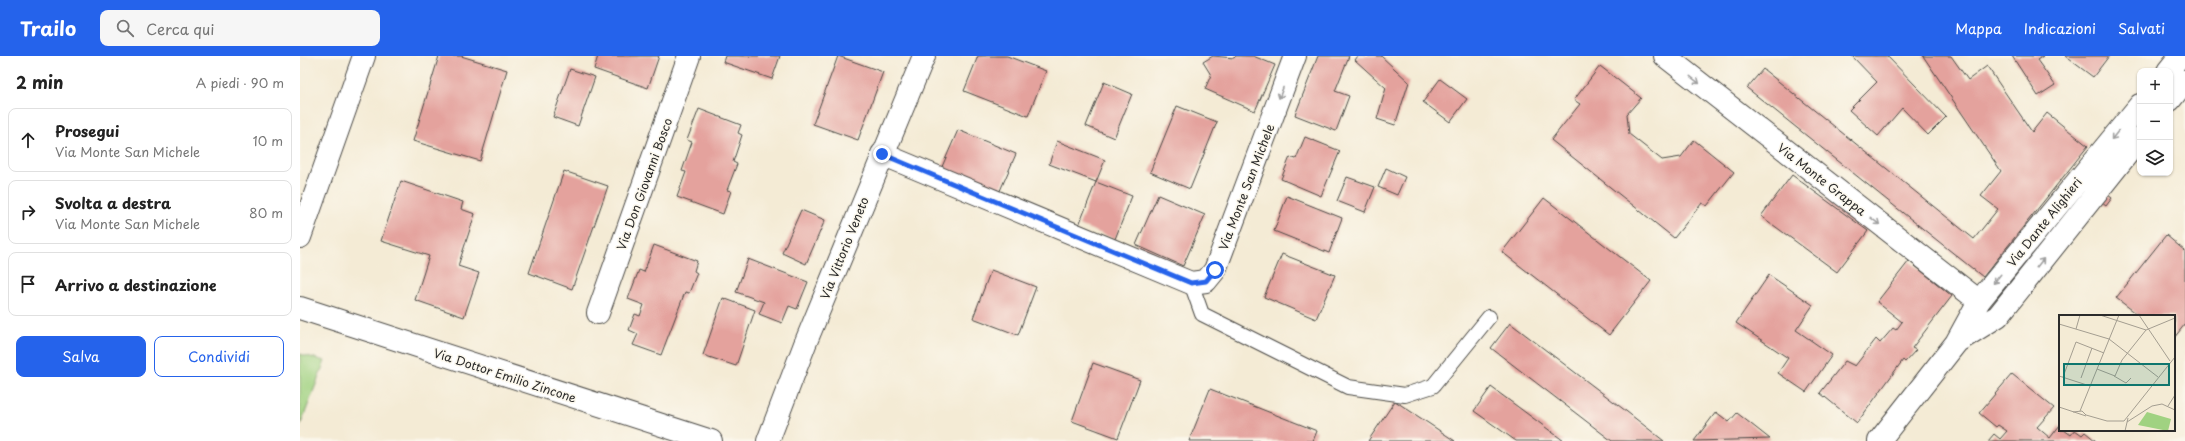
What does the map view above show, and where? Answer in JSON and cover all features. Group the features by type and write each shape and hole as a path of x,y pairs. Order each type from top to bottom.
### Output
{"street":[{"path":"300,237 364,56"},
{"name":"Via Don Giovanni Bosco","path":"598,313 689,56"},
{"name":"Via Vittorio Veneto","path":"768,441 882,154 924,56"},
{"name":"Via Monte San Michele","path":"1191,283 1206,281 1215,270 1295,56"},
{"name":"Via Monte Grappa","path":"1665,56 1979,301"},
{"path":"2170,68 2180,56"},
{"path":"2173,96 2185,81"},
{"name":"Via Dante Alighieri","path":"1879,441 1956,343 1979,301 2137,109"},
{"name":"Via Dante Alighieri","path":"1956,343 1998,316 2138,140"},
{"path":"882,154 1191,283"},
{"name":"Via Dottor Emilio Zincone","path":"300,308 711,441"}],"lane":[{"path":"1191,283 1202,314 1348,387 1406,395 1433,386 1488,317"}],"green space":[{"path":"300,354 325,361 300,426"}],"building":[{"path":"439,56 461,56 507,70 480,161 413,141"},
{"path":"598,56 659,56 648,88 594,69"},
{"path":"725,56 780,56 772,79 723,62"},
{"path":"838,56 883,72 858,140 813,124"},
{"path":"978,56 1007,56 1046,71 1028,116 964,91"},
{"path":"1213,56 1234,58 1236,56 1253,56 1275,65 1255,111 1205,89 1211,75 1203,62"},
{"path":"1318,56 1349,56 1335,91 1349,96 1336,131 1295,115"},
{"path":"1358,56 1381,56 1409,82 1395,125 1377,119 1386,88 1355,60"},
{"path":"1852,56 1887,56 1946,117 1928,135 1902,108 1878,136 1849,110 1877,82"},
{"path":"1923,56 1951,56 1968,80 1987,66 2032,132 2047,113 2088,146 1983,277 1747,88 1763,69 1974,239 1998,209 1981,196 2001,171"},
{"path":"2012,56 2043,56 2037,60 2055,85 2038,96"},
{"path":"2065,56 2109,56 2093,77"},
{"path":"1600,66 1641,98 1627,114 1629,134 1662,160 1681,157 1694,140 1734,172 1707,206 1702,203 1674,238 1551,140 1580,104 1574,100"},
{"path":"570,69 595,77 578,126 553,117"},
{"path":"1440,79 1467,99 1450,122 1423,102"},
{"path":"1104,82 1132,94 1114,138 1086,126"},
{"path":"1177,106 1217,122 1190,189 1150,172"},
{"path":"699,109 741,125 738,133 742,135 733,162 737,164 727,190 731,191 723,214 677,197 686,172 682,171 692,142 687,140"},
{"path":"958,130 1016,154 999,193 941,169"},
{"path":"1305,137 1340,151 1321,196 1281,179 1290,157 1296,159"},
{"path":"1057,141 1105,160 1096,182 1049,164"},
{"path":"1386,168 1405,177 1397,195 1378,187"},
{"path":"564,171 608,186 572,289 529,273"},
{"path":"1792,175 1868,231 1837,272 1761,216"},
{"path":"1347,177 1375,187 1365,212 1337,201"},
{"path":"401,181 463,202 461,209 475,214 458,266 479,273 464,317 415,300 429,256 381,241"},
{"path":"1096,182 1132,196 1115,239 1079,225"},
{"path":"1158,195 1205,215 1183,266 1136,245"},
{"path":"2108,195 2112,198 2106,206 2102,203"},
{"path":"1287,196 1342,218 1329,253 1274,231"},
{"path":"1544,198 1651,281 1609,335 1502,252"},
{"path":"801,210 825,220 806,264 782,253"},
{"path":"2166,235 2185,251 2185,324 2175,337 2175,315 2139,315 2116,298"},
{"path":"654,245 697,261 694,271 697,273 689,293 685,292 661,355 633,345 638,334 629,330 635,314 640,316 644,305 628,299 639,270 644,272"},
{"path":"1282,254 1335,275 1316,319 1264,297"},
{"path":"748,259 808,282 797,309 789,306 782,323 759,314 764,302 736,292"},
{"path":"1909,261 1952,296 1912,348 1916,350 1905,362 1903,360 1857,423 1820,393 1845,361 1855,366 1876,339 1880,343 1893,328 1896,330 1902,322 1877,302"},
{"path":"991,270 1036,287 1018,335 973,318"},
{"path":"1769,275 1813,305 1796,330 1832,355 1806,392 1778,373 1788,358 1736,323"},
{"path":"723,298 755,310 736,366 703,355"},
{"path":"1510,323 1664,441 1612,441 1491,348"},
{"path":"1093,363 1140,380 1118,438 1072,421"},
{"path":"2012,374 2054,408 2037,427 2050,438 2059,426 2059,431 2065,431 2071,435 2074,431 2082,435 2085,432 2096,441 1988,441 1994,434 2000,439 2007,431 1998,425 1996,427 1979,413"},
{"path":"1491,387 1564,441 1516,441 1474,411"},
{"path":"1210,389 1317,431 1313,441 1189,441"},
{"path":"1395,401 1455,441 1368,441"},
{"path":"1716,412 1729,422 1737,413 1770,439 1694,441"}],"route":[{"path":"882,154 1191,283 1206,281 1215,270"}]}
